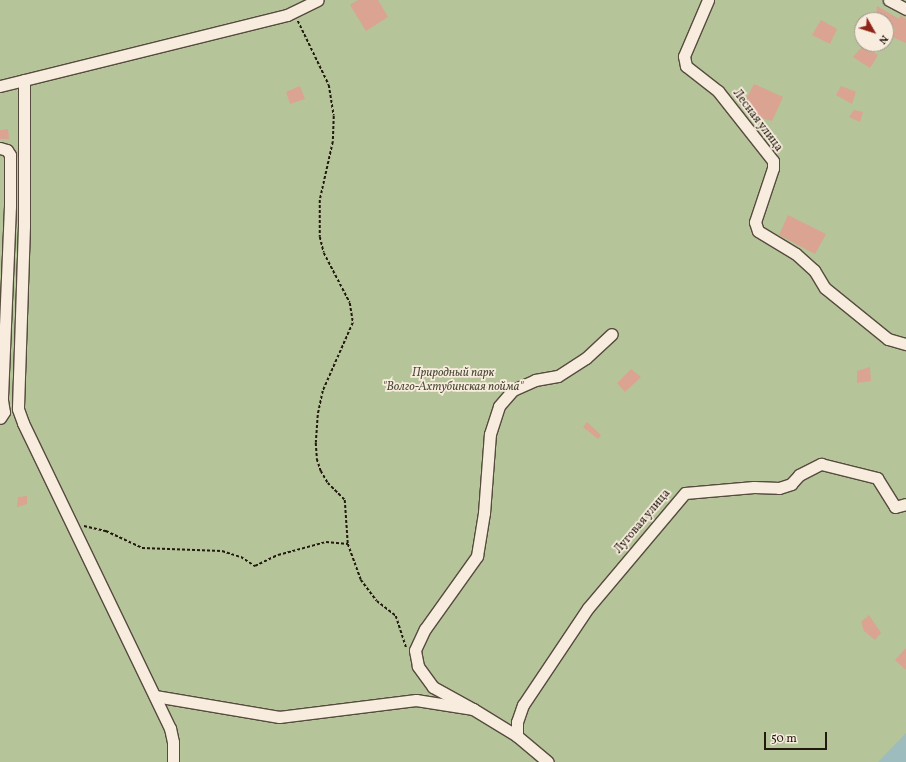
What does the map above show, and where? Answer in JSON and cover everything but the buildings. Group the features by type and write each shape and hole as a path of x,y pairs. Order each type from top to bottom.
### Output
{"street":[{"path":"0,86 292,14 318,0"},
{"name":"Лесная улица","path":"708,0 684,56 686,66 718,91 772,161 773,168 755,222 758,231 796,254 814,270 825,288 888,339 906,344"},
{"path":"889,0 906,9"},
{"path":"24,80 24,226 18,409 155,696 173,742 173,762"},
{"path":"0,148 7,150 10,155 5,208 2,415 18,409"},
{"path":"548,762 517,736 433,687 418,666 414,650 425,629 477,556 484,512 490,434 499,406 513,390 535,380 558,376 586,358 612,334"},
{"name":"Луговая улица","path":"517,736 517,722 523,705 588,608 685,493 754,487 779,488 791,484 799,475 821,464 877,478 895,507 906,504"},
{"path":"155,696 279,717 416,700 473,710"}],"path":[{"path":"292,14 299,24 329,85 334,116 333,142 320,200 320,237 324,253 350,303 353,323 323,391 318,415 316,459 328,483 345,500 348,544 361,580 377,601 396,616 405,645 416,659"},
{"path":"68,516 87,528 106,531 142,548 222,551 241,557 255,566 278,555 326,542 348,544"}],"green space":[{"name":"Природный парк \"Волго-Ахтубинская пойма\"","path":"0,0 906,0 906,762 0,762"}],"water":[{"path":"906,733 906,762 878,762"}]}
